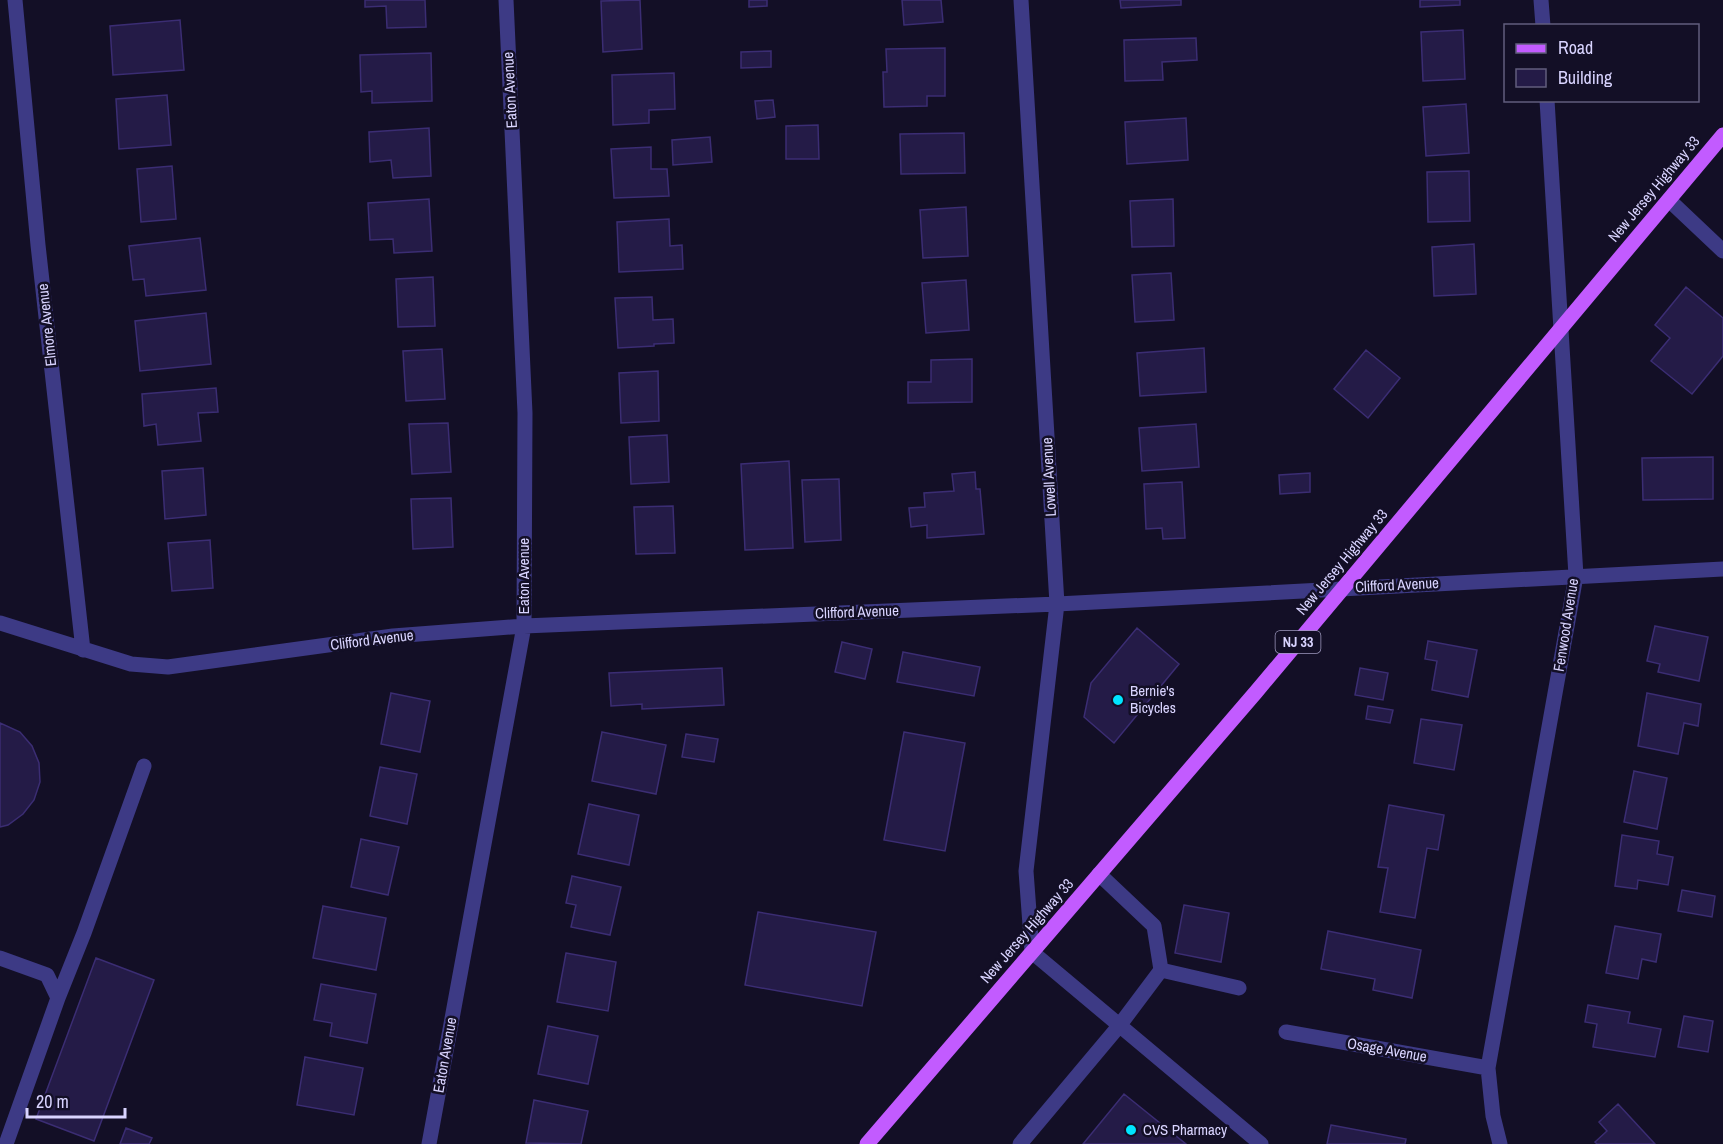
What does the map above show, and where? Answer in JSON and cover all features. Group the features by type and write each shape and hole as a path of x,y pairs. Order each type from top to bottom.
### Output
{"main road":[{"name":"New Jersey Highway 33","path":"867,1144 1344,588 1723,135"}],"street":[{"name":"Elmore Avenue","path":"15,0 38,245 83,650"},
{"name":"Eaton Avenue","path":"429,1144 524,626 525,413 506,0"},
{"name":"Lowell Avenue","path":"1021,0 1057,604 1026,871 1032,952"},
{"path":"1541,0 1542,24"},
{"name":"Fenwood Avenue","path":"1500,1144 1493,1116 1488,1068 1576,576 1547,102"},
{"path":"1669,200 1723,251"},
{"name":"Clifford Avenue","path":"0,623 130,664 168,667 393,636 524,626 1057,604 1723,569"},
{"path":"6,1144 144,766"},
{"path":"1020,1144 1119,1026 1161,970 1154,926 1099,874"},
{"path":"1032,952 1261,1144"},
{"path":"0,958 47,975 58,998"},
{"path":"1161,970 1239,988"},
{"name":"Osage Avenue","path":"1286,1032 1488,1068"}],"building":[{"path":"365,0 425,0 426,27 387,28 386,6 365,7"},
{"path":"640,0 642,49 603,52 601,1"},
{"path":"749,0 767,0 767,6 749,7"},
{"path":"902,0 941,0 943,22 904,25"},
{"path":"1120,0 1181,0 1181,5 1121,8"},
{"path":"1420,0 1460,0 1460,5 1420,7"},
{"path":"180,20 184,70 113,75 110,26"},
{"path":"1463,30 1465,79 1423,81 1421,32"},
{"path":"1196,38 1197,60 1162,62 1163,80 1125,81 1124,40"},
{"path":"945,48 945,96 927,96 927,106 884,107 883,72 887,72 886,49"},
{"path":"771,51 771,67 741,68 741,52"},
{"path":"431,53 432,101 372,103 372,91 361,92 360,55"},
{"path":"674,73 675,109 649,110 649,123 613,125 612,75"},
{"path":"167,95 171,145 119,149 116,99"},
{"path":"773,100 775,117 757,119 755,101"},
{"path":"1466,104 1469,153 1426,156 1423,107"},
{"path":"1186,118 1188,160 1127,164 1125,122"},
{"path":"818,125 819,159 786,159 786,126"},
{"path":"429,128 431,176 393,178 391,160 370,162 369,132"},
{"path":"964,133 965,173 901,174 900,134"},
{"path":"710,137 712,162 673,165 672,140"},
{"path":"651,147 651,169 667,169 669,196 614,198 611,149"},
{"path":"172,166 176,219 141,222 137,169"},
{"path":"1469,171 1470,221 1428,222 1427,172"},
{"path":"429,199 432,251 394,253 393,239 370,240 368,203"},
{"path":"1173,199 1174,246 1132,247 1130,201"},
{"path":"966,207 968,256 923,258 920,210"},
{"path":"669,219 670,246 682,245 683,269 619,272 617,222"},
{"path":"200,238 206,290 146,296 144,279 133,280 129,246"},
{"path":"1474,244 1476,294 1434,296 1432,247"},
{"path":"1171,273 1174,320 1135,322 1132,275"},
{"path":"433,277 435,326 398,327 396,279"},
{"path":"966,280 969,330 926,333 922,283"},
{"path":"1686,287 1723,318 1723,356 1692,394 1651,361 1670,338 1655,325"},
{"path":"652,297 653,320 673,319 674,343 618,348 615,298"},
{"path":"206,313 211,364 140,371 135,321"},
{"path":"1204,348 1206,392 1140,396 1137,353"},
{"path":"442,349 445,399 406,401 403,351"},
{"path":"1366,350 1400,378 1368,418 1334,389"},
{"path":"972,359 972,402 908,403 908,382 931,382 931,360"},
{"path":"658,371 659,421 621,423 619,373"},
{"path":"216,388 218,412 198,413 201,441 158,445 156,424 144,426 142,394"},
{"path":"448,423 451,472 412,474 409,424"},
{"path":"1196,424 1199,467 1142,471 1139,428"},
{"path":"667,435 669,482 631,484 629,437"},
{"path":"1713,457 1713,499 1643,500 1642,458"},
{"path":"789,461 793,548 745,550 741,464"},
{"path":"203,468 206,515 165,519 162,471"},
{"path":"975,472 976,489 980,489 984,534 927,538 927,525 911,527 909,508 925,507 924,493 954,491 952,474"},
{"path":"1310,473 1310,492 1280,494 1279,475"},
{"path":"839,479 841,540 805,542 802,480"},
{"path":"1182,482 1185,538 1163,539 1162,528 1146,529 1144,484"},
{"path":"451,498 453,547 413,549 411,499"},
{"path":"673,506 675,553 636,554 634,507"},
{"path":"210,540 213,588 172,591 168,543"},
{"path":"1655,626 1708,637 1699,681 1658,672 1660,664 1647,661"},
{"name":"Bernie's Bicycles","path":"1137,628 1179,664 1114,743 1084,717 1091,683"},
{"path":"1428,641 1477,650 1468,697 1432,690 1437,661 1425,659"},
{"path":"842,642 872,649 865,679 835,672"},
{"path":"903,652 980,667 974,696 897,682"},
{"path":"722,668 724,705 642,709 642,704 611,706 609,673"},
{"path":"1360,668 1388,673 1383,700 1355,695"},
{"path":"391,693 430,701 420,752 381,744"},
{"path":"1647,693 1701,704 1698,726 1684,723 1678,754 1638,746"},
{"path":"1368,706 1393,710 1390,723 1366,719"},
{"path":"1421,719 1462,725 1454,770 1414,763"},
{"path":"0,723 20,732 32,746 39,763 40,782 34,800 23,814 8,825 0,827"},
{"path":"602,732 666,745 656,794 592,781"},
{"path":"904,732 965,743 945,851 884,840"},
{"path":"686,734 718,739 714,762 682,757"},
{"path":"380,767 417,774 407,824 370,816"},
{"path":"1634,771 1667,778 1657,829 1624,822"},
{"path":"589,804 639,815 629,865 578,854"},
{"path":"1389,805 1444,815 1438,850 1427,848 1415,918 1380,912 1388,868 1378,867"},
{"path":"1622,835 1659,841 1657,854 1673,857 1668,885 1638,880 1637,889 1615,886"},
{"path":"361,839 399,847 388,895 351,887"},
{"path":"572,876 621,887 610,935 571,927 576,905 566,903"},
{"path":"1682,890 1715,896 1712,917 1678,911"},
{"path":"1184,905 1229,913 1221,962 1175,953"},
{"path":"323,906 386,918 376,970 313,958"},
{"path":"758,912 876,932 862,1006 745,985"},
{"path":"1615,926 1661,934 1656,962 1642,959 1638,979 1606,973"},
{"path":"1328,931 1421,950 1412,998 1373,990 1375,979 1321,969"},
{"path":"566,953 616,962 608,1011 557,1002"},
{"path":"96,958 154,980 94,1141 36,1119"},
{"path":"321,984 376,994 367,1043 330,1036 332,1023 314,1020"},
{"path":"1588,1005 1630,1012 1628,1023 1661,1029 1655,1057 1593,1047 1597,1024 1585,1022"},
{"path":"1684,1016 1713,1021 1708,1052 1678,1047"},
{"path":"548,1026 598,1036 588,1084 538,1074"},
{"path":"305,1057 363,1068 354,1115 297,1105"},
{"name":"CVS Pharmacy","path":"1124,1094 1186,1144 1083,1144"},
{"path":"534,1100 588,1111 581,1144 526,1143"},
{"path":"1618,1104 1655,1144 1597,1144 1595,1142 1607,1131 1599,1122"},
{"path":"1331,1125 1406,1139 1405,1144 1327,1144"},
{"path":"126,1128 152,1138 149,1144 120,1144"}],"place":[{"name":"Bernie's Bicycles","path":"1118,700"},
{"name":"CVS Pharmacy","path":"1131,1130"}]}
